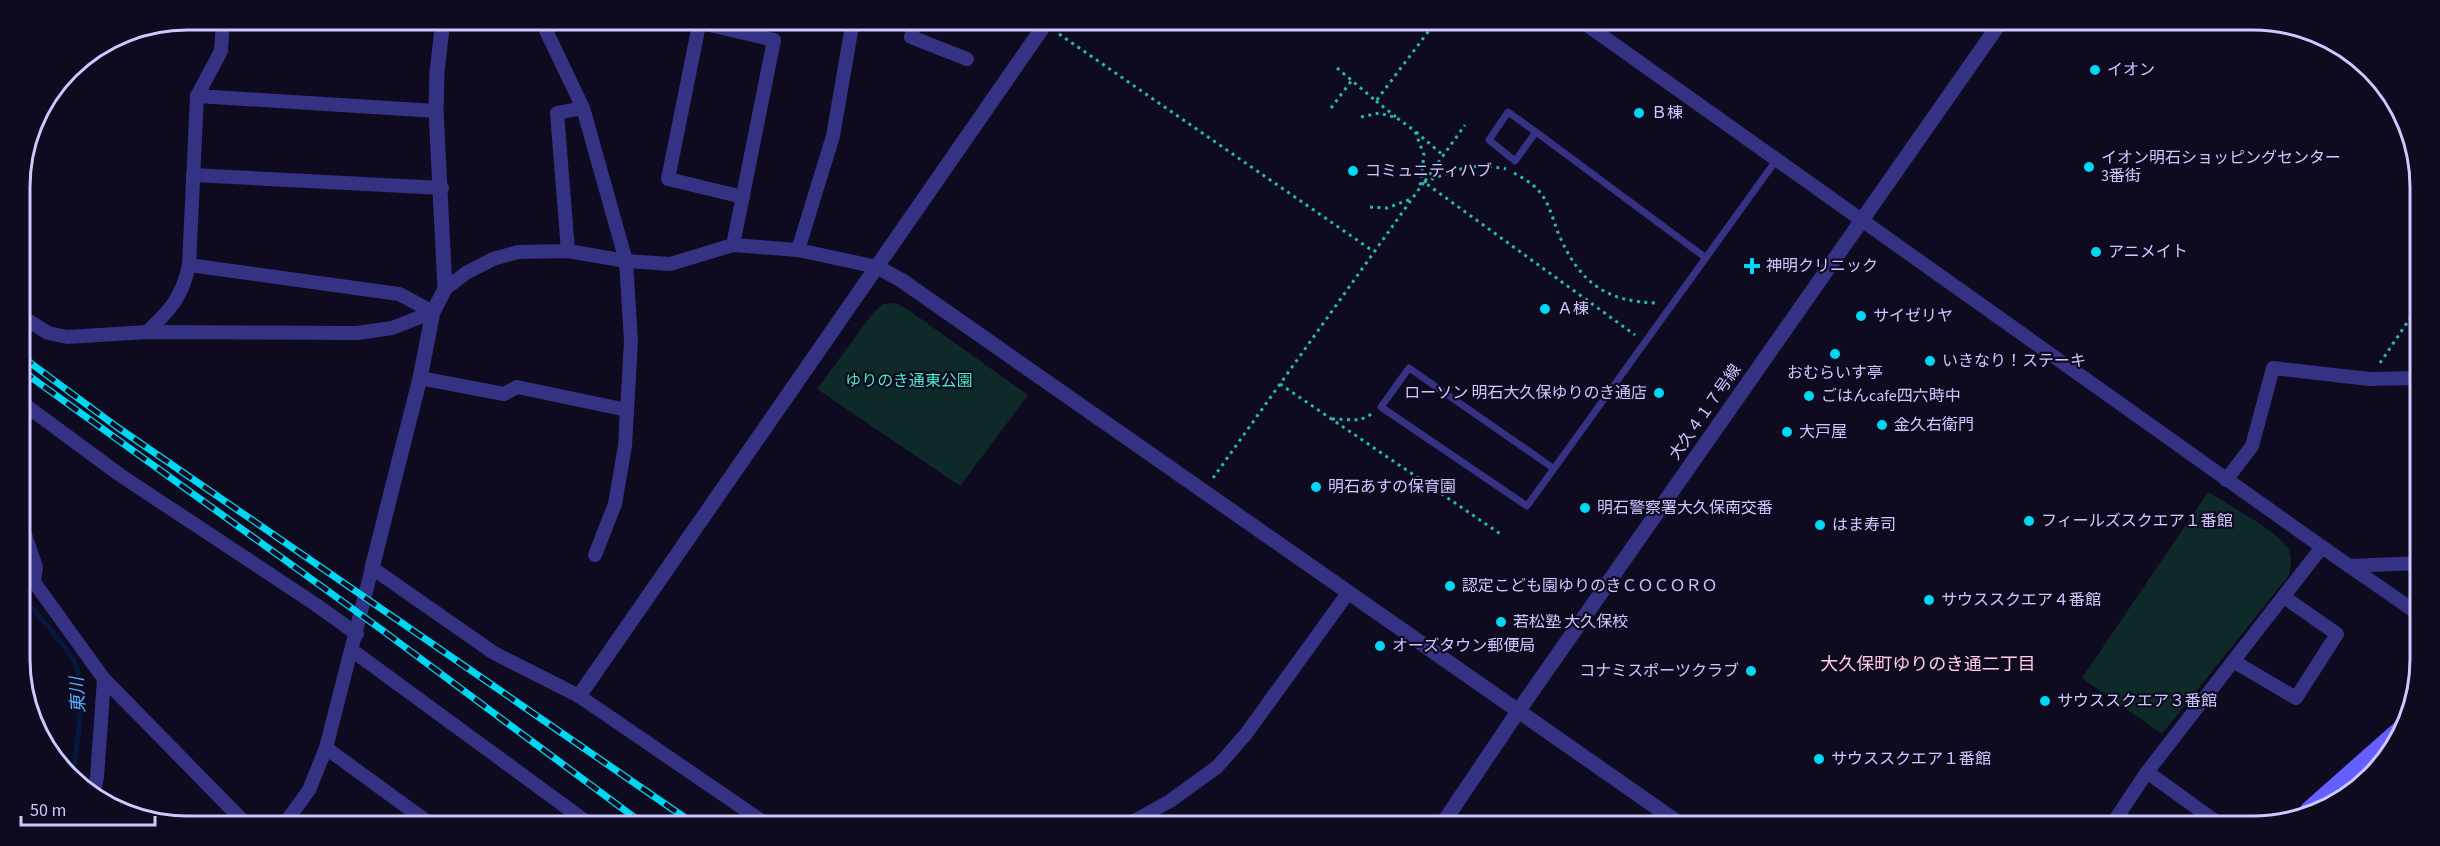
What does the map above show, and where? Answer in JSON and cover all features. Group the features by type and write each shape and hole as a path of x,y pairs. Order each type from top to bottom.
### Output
{"main road":[{"path":"2316,803 2382,748"}],"street":[{"path":"147,332 174,307 185,284 189,266 197,96 221,51 222,30"},
{"path":"442,30 436,111 442,188 445,289"},
{"path":"546,30 582,108 626,261 632,341 625,446 615,504 595,555"},
{"path":"699,30 668,179 743,197"},
{"path":"733,245 774,40 736,30"},
{"path":"798,250 833,136 851,30"},
{"path":"913,30 911,38 968,59"},
{"path":"579,696 1041,30"},
{"path":"1594,30 2226,480 2410,608"},
{"name":"大久４１７号線","path":"1448,816 1519,710 1995,30"},
{"path":"197,96 436,111"},
{"path":"568,251 557,113 582,108"},
{"path":"193,175 442,188"},
{"path":"290,816 309,790 327,748 420,378 433,312 445,289 466,273 493,259 518,252 568,251 626,261 670,264 733,245 798,250 877,267 901,280 1669,816"},
{"path":"189,266 399,294 433,312"},
{"path":"30,322 48,333 67,337 147,332 357,333 392,328 433,312"},
{"path":"2226,480 2252,446 2273,368 2368,379 2410,378"},
{"path":"420,378 504,394 517,387 627,410"},
{"path":"30,409 120,475 357,634"},
{"path":"2118,816 2147,772 2322,547"},
{"path":"30,549 36,567 30,578"},
{"path":"2349,566 2410,563"},
{"path":"372,568 494,653 579,696 754,816"},
{"path":"30,585 104,679 238,816"},
{"path":"1143,816 1170,801 1217,767 1246,734 1348,593"},
{"path":"2233,661 2296,698 2337,634 2284,597"},
{"path":"353,651 578,816"},
{"path":"95,786 98,777 104,679"},
{"path":"327,748 419,816"},
{"path":"2147,772 2208,816"}],"lane":[{"path":"1536,132 1515,161 1489,140 1508,112 1536,132 1706,258"},
{"path":"1553,468 1409,368 1381,407 1527,506 1778,159"}],"path":[{"path":"1058,30 1373,250"},
{"path":"1376,101 1429,30"},
{"path":"1337,68 1444,156"},
{"path":"1331,108 1352,80"},
{"path":"1361,117 1379,113 1397,118"},
{"path":"1204,491 1373,250 1465,125"},
{"path":"1415,131 1424,155 1419,189"},
{"path":"1424,182 1457,169 1483,165 1509,170 1535,186 1549,206 1559,235 1575,266 1589,280 1612,297 1637,303 1672,303"},
{"path":"1424,182 1645,342"},
{"path":"1370,207 1387,208 1412,199"},
{"path":"2368,379 2410,319"},
{"path":"1280,384 1502,535"}],"green space":[{"name":"ゆりのき通東公園","path":"895,303 907,309 1028,395 960,486 817,389 873,313 883,304"},
{"path":"2208,492 2263,526 2282,541 2290,554 2290,572 2162,734 2082,678"}],"waterway":[{"name":"東川","path":"30,606 66,649 77,668 80,716 74,766"}],"railway":[{"path":"30,363 117,427 682,816"},
{"path":"30,376 382,630 633,816"}],"place":[{"name":"イオン","path":"2095,70"},
{"name":"Ｂ棟","path":"1639,113"},
{"name":"イオン明石ショッピングセンター 3番街","path":"2089,167"},
{"name":"コミュニティハブ","path":"1353,171"},
{"name":"アニメイト","path":"2096,252"},
{"name":"神明クリニック","path":"1752,266"},
{"name":"Ａ棟","path":"1545,309"},
{"name":"サイゼリヤ","path":"1861,316"},
{"name":"おむらいす亭","path":"1835,354"},
{"name":"いきなり！ステーキ","path":"1930,361"},
{"name":"ローソン 明石大久保ゆりのき通店","path":"1659,393"},
{"name":"ごはんcafe四六時中","path":"1809,396"},
{"name":"金久右衛門","path":"1882,425"},
{"name":"大戸屋","path":"1787,432"},
{"name":"明石あすの保育園","path":"1316,487"},
{"name":"明石警察署大久保南交番","path":"1585,508"},
{"name":"フィールズスクエア１番館","path":"2029,521"},
{"name":"はま寿司","path":"1820,525"},
{"name":"認定こども園ゆりのきＣＯＣＯＲＯ","path":"1450,586"},
{"name":"サウススクエア４番館","path":"1929,600"},
{"name":"若松塾 大久保校","path":"1501,622"},
{"name":"オーズタウン郵便局","path":"1380,646"},
{"name":"コナミスポーツクラブ","path":"1751,671"},
{"name":"サウススクエア３番館","path":"2045,701"},
{"name":"サウススクエア１番館","path":"1819,759"}],"district":[{"name":"大久保町ゆりのき通二丁目","path":"1928,664"}]}
